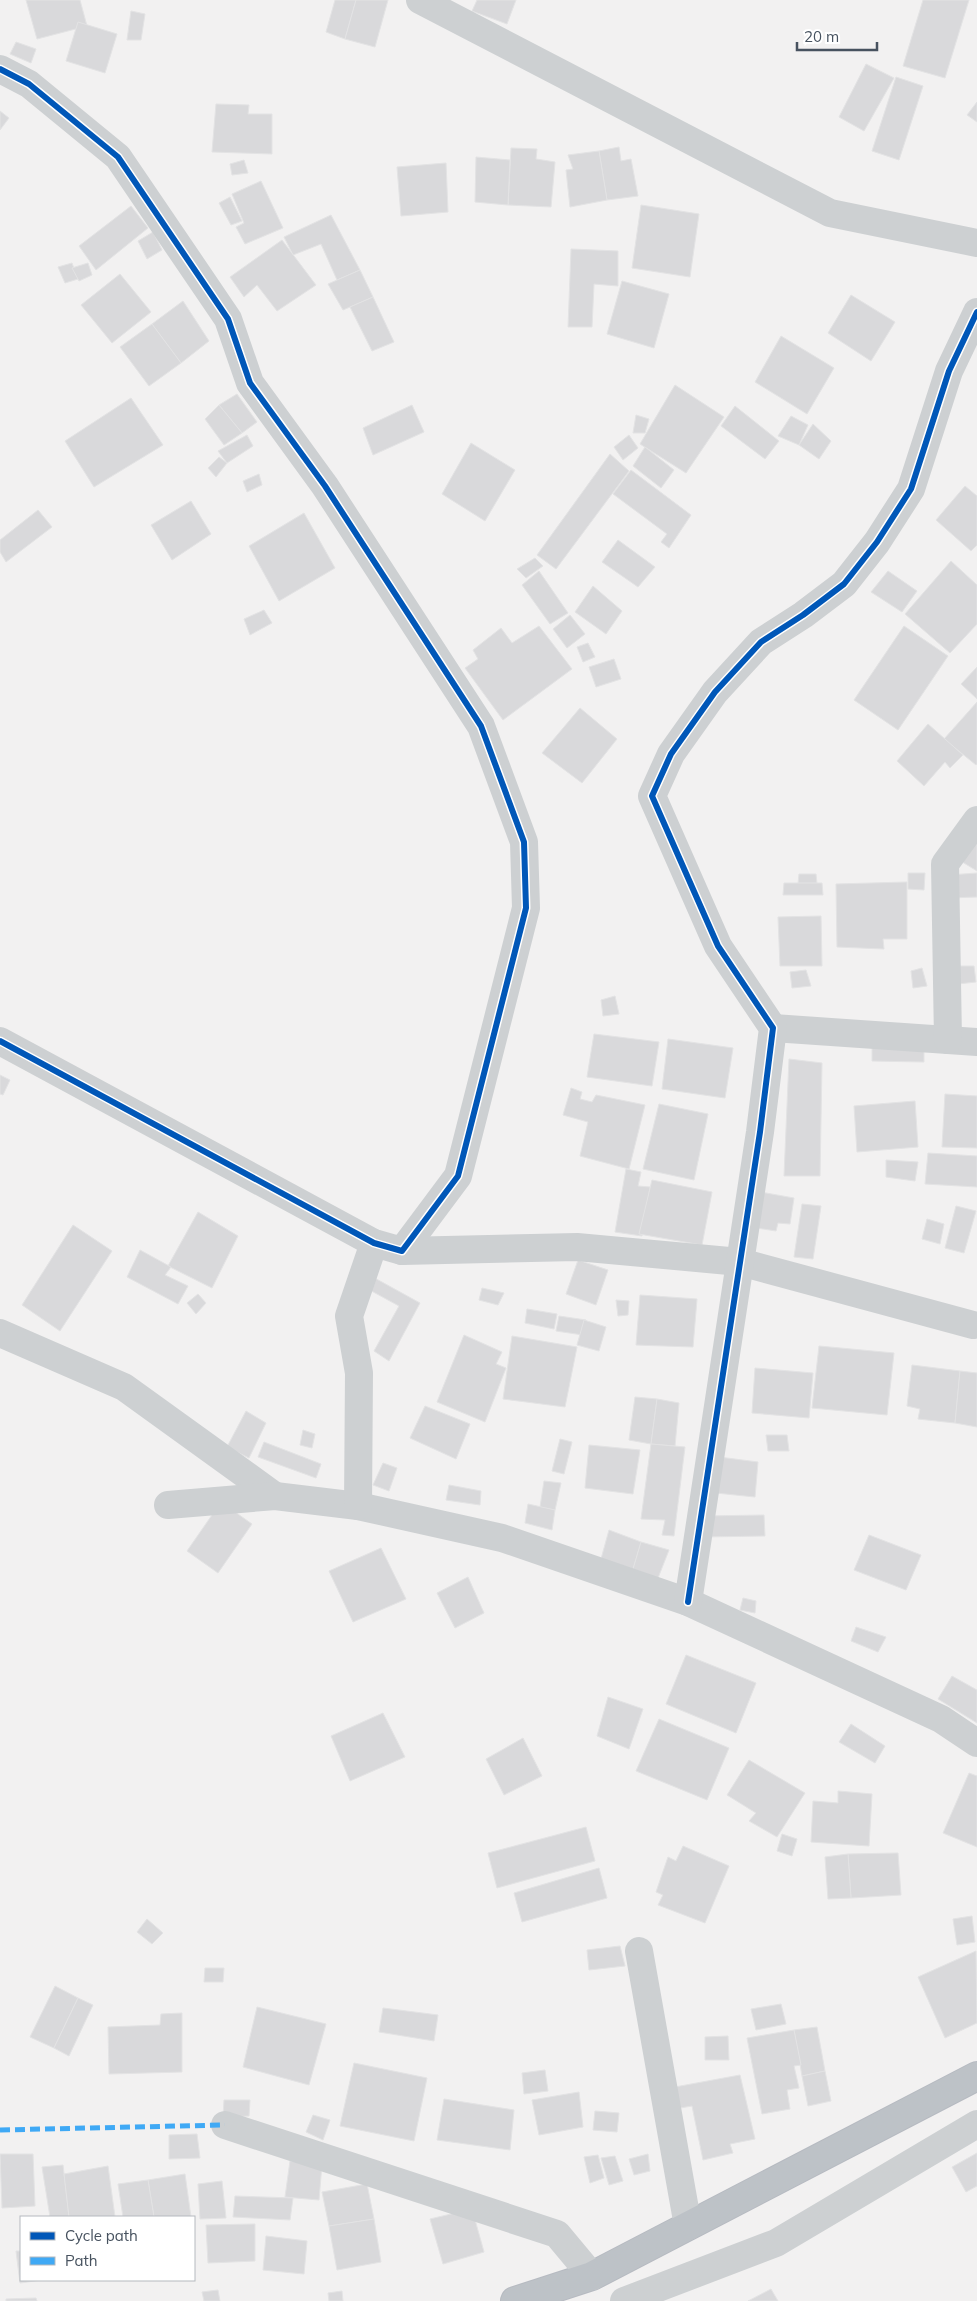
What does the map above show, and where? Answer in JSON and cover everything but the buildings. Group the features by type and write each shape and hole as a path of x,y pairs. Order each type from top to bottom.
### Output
{"highway":[{"path":"515,2301 592,2276 977,2076"}],"street":[{"path":"420,0 830,213 977,243"},
{"path":"0,69 29,84 118,157 228,319 250,383 325,486 481,726 524,842 526,908 458,1176 402,1251"},
{"path":"688,1602 760,1132 773,1028 718,946 652,796 671,754 715,692 761,642 803,615 844,584 877,542 911,489 949,371 977,312"},
{"path":"948,1040 945,864 977,820"},
{"path":"773,1028 977,1042"},
{"path":"0,1041 374,1244 402,1251 577,1247 740,1262 973,1325"},
{"path":"358,1506 359,1373 348,1316 374,1244"},
{"path":"0,1332 124,1388 275,1496"},
{"path":"168,1505 275,1496 358,1506 502,1538 688,1602 941,1719 977,1743"},
{"path":"639,1951 688,2226"},
{"path":"624,2301 776,2243 977,2124"},
{"path":"225,2125 557,2234 592,2276"}],"marked path":[{"path":"0,2130 225,2125"}],"cycle path":[{"path":"0,69 29,84 118,157 228,319 250,383 325,486 481,726 524,842 526,908 458,1176 402,1251 374,1243 0,1041"},
{"path":"688,1602 760,1132 773,1028 718,946 652,796 671,754 715,692 761,642 803,615 844,584 877,542 911,489 949,371 977,312"}]}
